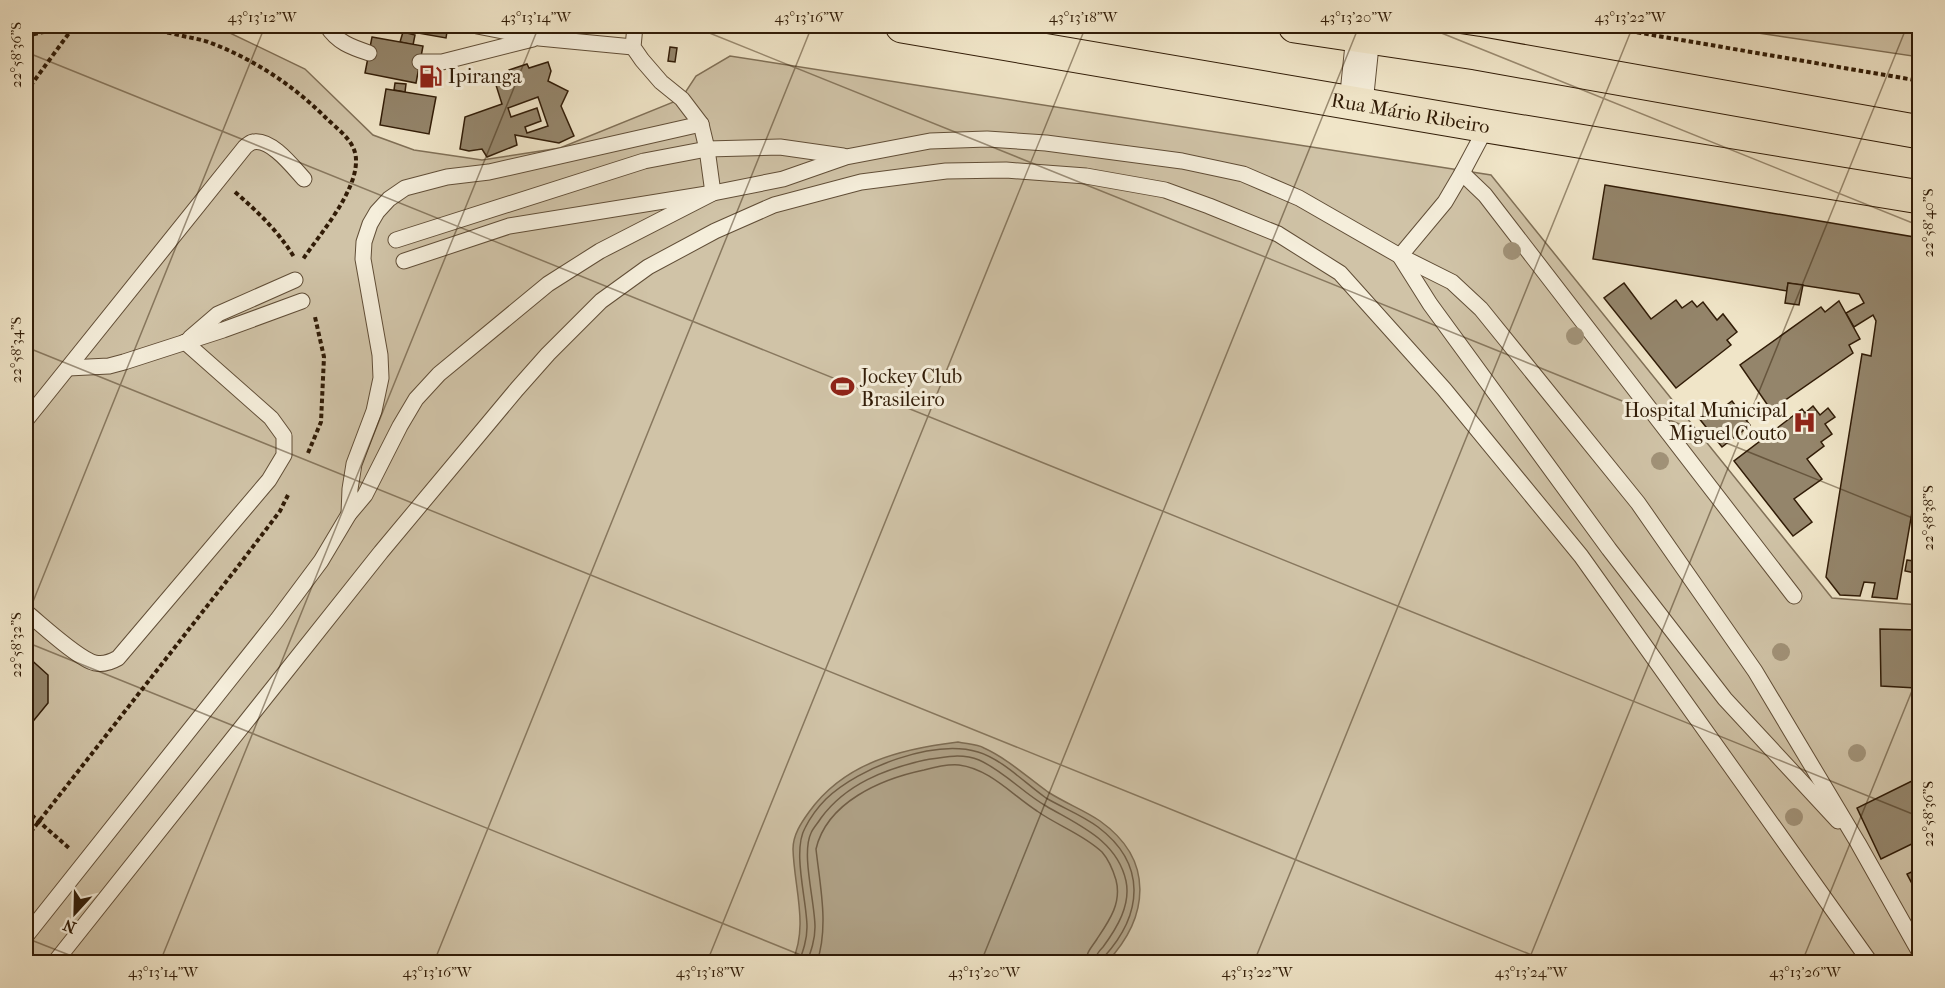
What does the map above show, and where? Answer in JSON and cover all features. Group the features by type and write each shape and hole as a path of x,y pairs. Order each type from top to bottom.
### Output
{"highway":[{"name":"Rua Mário Ribeiro","path":"902,26 1487,126 1920,196"},
{"path":"1295,26 1363,31 1920,132"}],"street":[{"path":"1356,103 1363,31"}],"lane":[{"path":"327,26 333,36 349,47 369,53"},
{"path":"477,26 539,38 633,46"},
{"path":"635,26 633,46 661,82 682,99 701,124 713,193"},
{"path":"420,62 442,62 539,38"},
{"path":"349,514 354,464 374,411 381,378 380,355 363,259 364,242 377,212 389,199 405,188 447,177 489,172 701,124"},
{"path":"1401,256 1445,202 1487,126"},
{"path":"404,261 509,226 713,193 783,179 846,157 930,141 987,139 1046,143 1182,161 1243,174 1299,198 1452,282 1481,309 1638,503 1755,671 1858,843 1920,953"},
{"path":"26,420 245,147 252,142 272,147 304,179"},
{"path":"396,240 644,161 707,149 780,147 846,157"},
{"path":"55,963 389,543 517,389 600,301 648,267 715,231 774,206 861,182 946,171 1006,170 1086,176 1165,190 1278,234 1340,273 1444,389 1581,556 1870,963"},
{"path":"1462,173 1485,195 1794,596"},
{"path":"26,936 277,620 321,561 349,514 365,495 416,399 439,374 548,284 600,251 713,193"},
{"path":"1401,256 1430,304 1609,549 1725,699 1858,843"},
{"path":"185,342 218,314 297,273"},
{"path":"68,368 109,366 302,301"},
{"path":"26,612 84,658 96,663 109,663 118,658 269,480 284,455 284,436 271,418 185,342"}],"path":[{"path":"1600,26 1920,81"},
{"path":"26,92 73,28"},
{"path":"220,178 267,220 286,244 297,273"},
{"path":"26,810 84,861"},
{"path":"26,838 39,822"}],"shaded area":[{"name":"Jockey Club Brasileiro","path":"43,26 185,26 230,33 305,69 373,135 414,150 482,160 560,148 681,99 696,76 730,56 1491,175 1832,598 1919,605 1919,962 26,962 26,31"},
{"path":"1711,26 1919,26 1919,57"}],"water":[{"path":"958,742 993,752 1048,792 1088,813 1118,836 1130,853 1137,871 1140,889 1138,908 1121,945 1107,962 792,962 797,948 800,921 793,844 798,829 809,812 839,781 875,761 915,749"}],"building":[{"path":"396,26 448,26 446,38 395,29"},
{"path":"403,32 415,35 413,45 400,42"},
{"path":"372,37 423,46 416,83 365,73"},
{"path":"670,47 677,48 675,62 668,61"},
{"path":"548,62 551,71 548,81 568,91 561,106 574,136 559,143 515,135 517,145 487,157 482,149 469,151 460,149 465,117 502,104 495,82 511,76 509,70 527,64 529,68","holes":["538,97 548,126 527,133 525,127 541,121 537,108 511,117 508,108"]},
{"path":"395,83 406,84 405,92 394,90"},
{"path":"386,89 436,97 429,134 380,125"},
{"path":"1605,185 1920,238 1920,466 1897,599 1872,597 1875,583 1864,582 1860,596 1840,595 1826,577 1862,354 1871,356 1876,321 1873,315 1854,327 1846,313 1864,303 1859,294 1788,283 1787,291 1593,259"},
{"path":"1624,283 1651,319 1676,300 1682,308 1692,301 1697,307 1703,302 1717,320 1723,314 1737,332 1727,340 1731,345 1676,388 1604,298"},
{"path":"1788,283 1803,285 1799,305 1785,303"},
{"path":"1839,301 1860,339 1849,345 1853,353 1771,410 1740,365 1821,307 1825,312"},
{"path":"1732,401 1750,425 1722,447 1698,417 1704,412 1708,419"},
{"path":"1813,406 1820,415 1828,408 1835,417 1825,424 1832,434 1821,442 1824,446 1807,459 1822,479 1794,499 1812,522 1793,536 1734,461 1802,409 1805,413"},
{"path":"1907,560 1920,562 1920,574 1905,571"},
{"path":"1880,629 1918,630 1916,688 1881,686"},
{"path":"26,655 48,675 48,703 30,725 26,725"},
{"path":"1920,777 1920,840 1881,859 1857,808"},
{"path":"1920,868 1920,899 1907,874"}],"place":[{"name":"Ipiranga","path":"430,76"},
{"name":"Jockey Club Brasileiro","path":"843,387"},
{"name":"Hospital Municipal Miguel Couto","path":"1805,422"}]}
